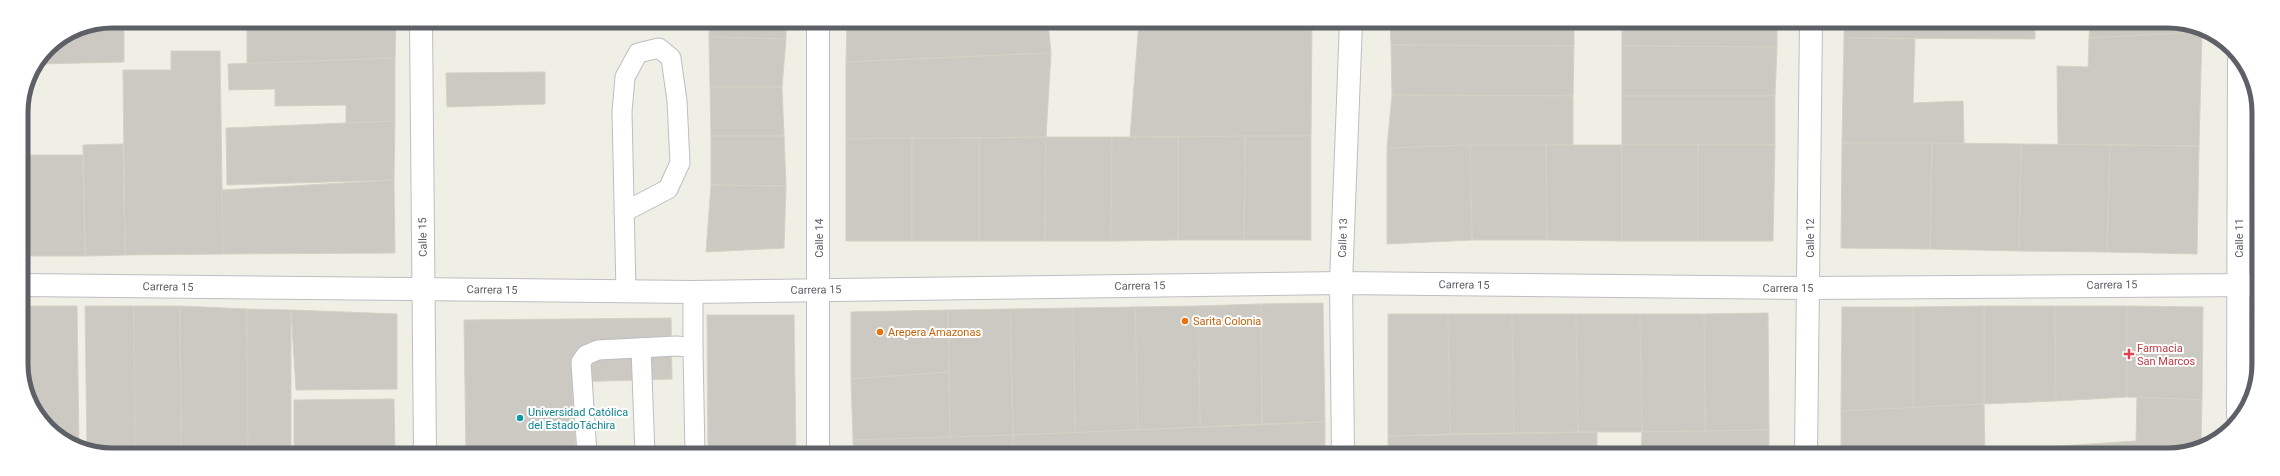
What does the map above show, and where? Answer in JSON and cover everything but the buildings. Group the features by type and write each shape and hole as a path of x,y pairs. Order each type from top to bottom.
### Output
{"street":[{"name":"Calle 15","path":"421,28 425,448"},
{"name":"Calle 14","path":"818,28 820,290 818,448"},
{"name":"Calle 13","path":"1343,448 1341,283 1351,28"},
{"name":"Calle 12","path":"1806,448 1811,28"},
{"name":"Calle 11","path":"2238,410 2248,284 2239,68"},
{"name":"Carrera 15","path":"28,285 693,292 1341,283 1809,288 2248,284"}],"lane":[{"path":"624,212 668,189 680,162 677,101 672,58 659,48 638,53 625,76 622,112 624,212 626,292"},
{"path":"693,292 695,448"},
{"path":"587,448 581,362 586,355 598,350 676,346 687,347 693,350"},
{"path":"641,348 645,448"}],"place":[{"name":"Sarita Colonia","path":"1185,321"},
{"name":"Arepera Amazonas","path":"880,332"},
{"name":"Farmacia San Marcos","path":"2129,354"},
{"name":"Universidad Católica del EstadoTáchira","path":"520,418"}]}
